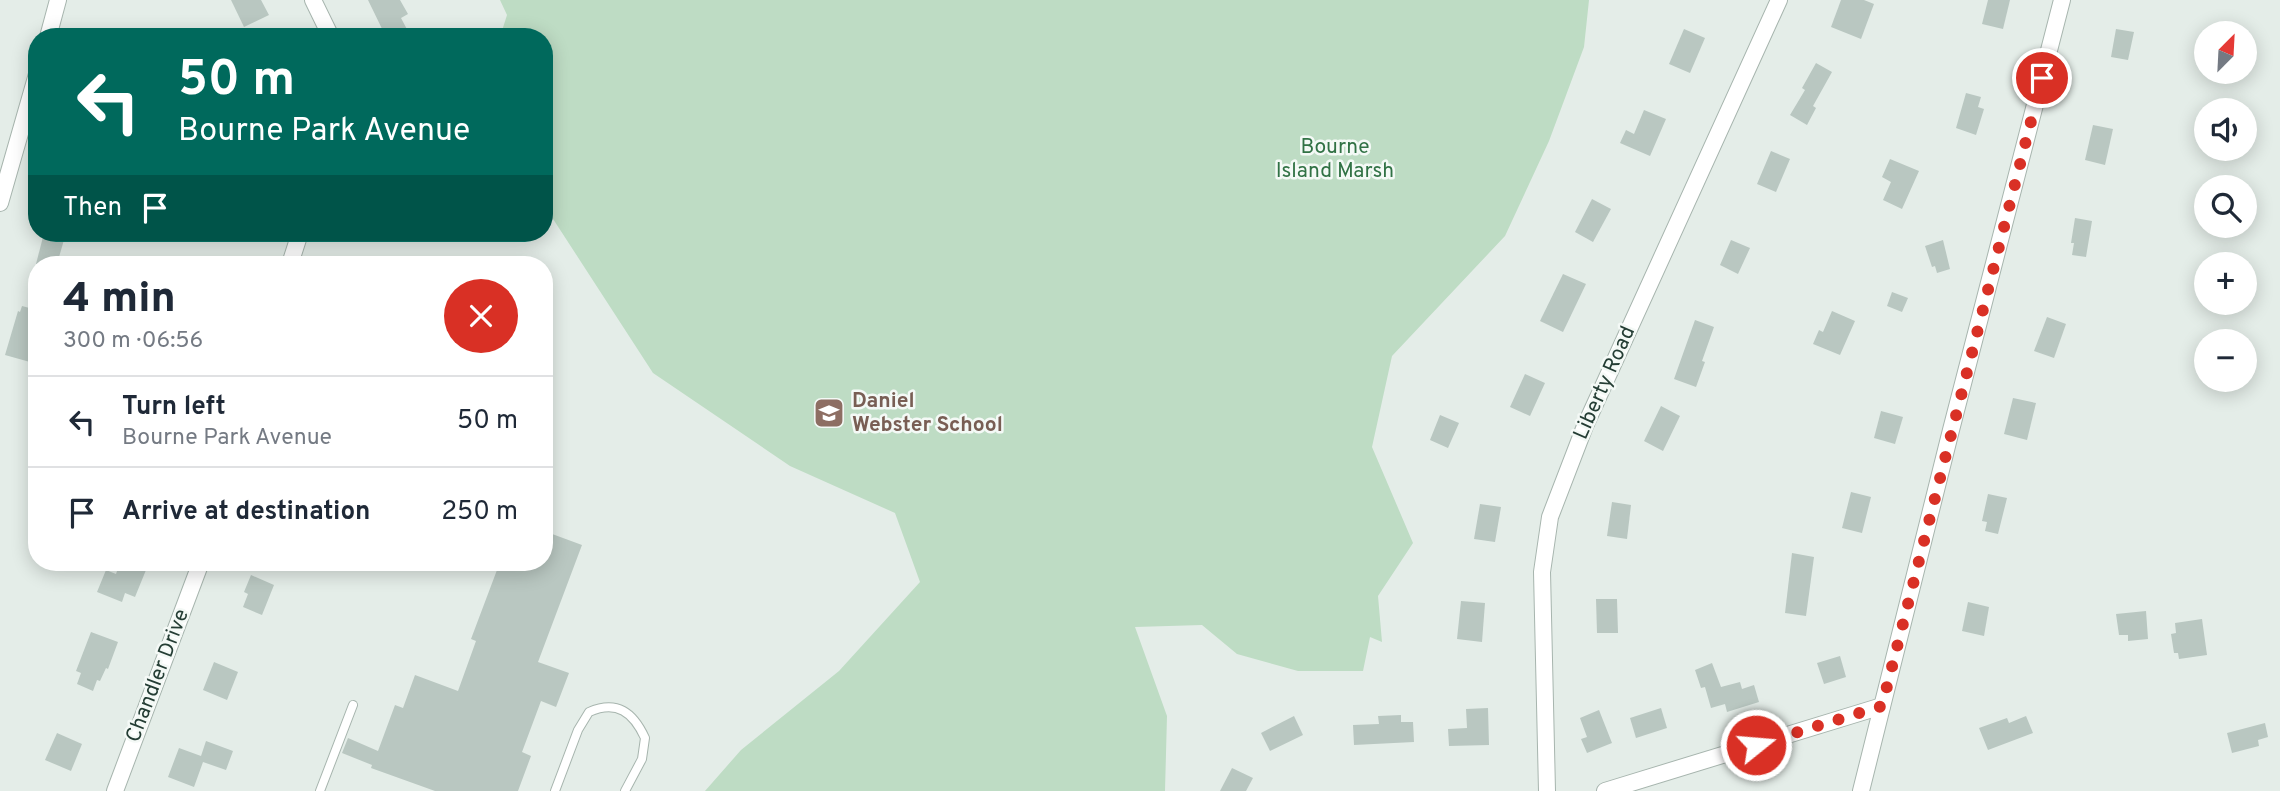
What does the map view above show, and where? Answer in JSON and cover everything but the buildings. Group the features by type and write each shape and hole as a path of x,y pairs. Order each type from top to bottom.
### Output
{"street":[{"path":"50,28 58,0"},
{"path":"313,0 327,28"},
{"name":"Liberty Road","path":"1547,791 1542,572 1550,517 1584,426 1779,0"},
{"path":"1861,791 2062,0"},
{"path":"0,202 28,106"},
{"name":"Chandler Drive","path":"115,791 198,571"},
{"path":"1605,791 1882,706"}],"lane":[{"path":"320,791 353,705"},
{"path":"555,791 578,730 589,712 609,706 626,712 640,727 645,738 642,759 625,791"}],"green space":[{"name":"Bourne Island Marsh","path":"500,0 1589,0 1584,47 1549,141 1505,236 1392,356 1372,447 1413,543 1378,596 1382,642 1370,637 1363,671 1298,671 1237,654 1202,625 1135,627 1167,716 1165,791 705,791 741,750 839,671 920,582 895,513 790,466 653,373 553,219 553,28 503,28 507,15"}],"place":[{"name":"Daniel Webster School","path":"829,413"}],"route":[{"path":"1756,745 1882,706 2042,78"}]}
